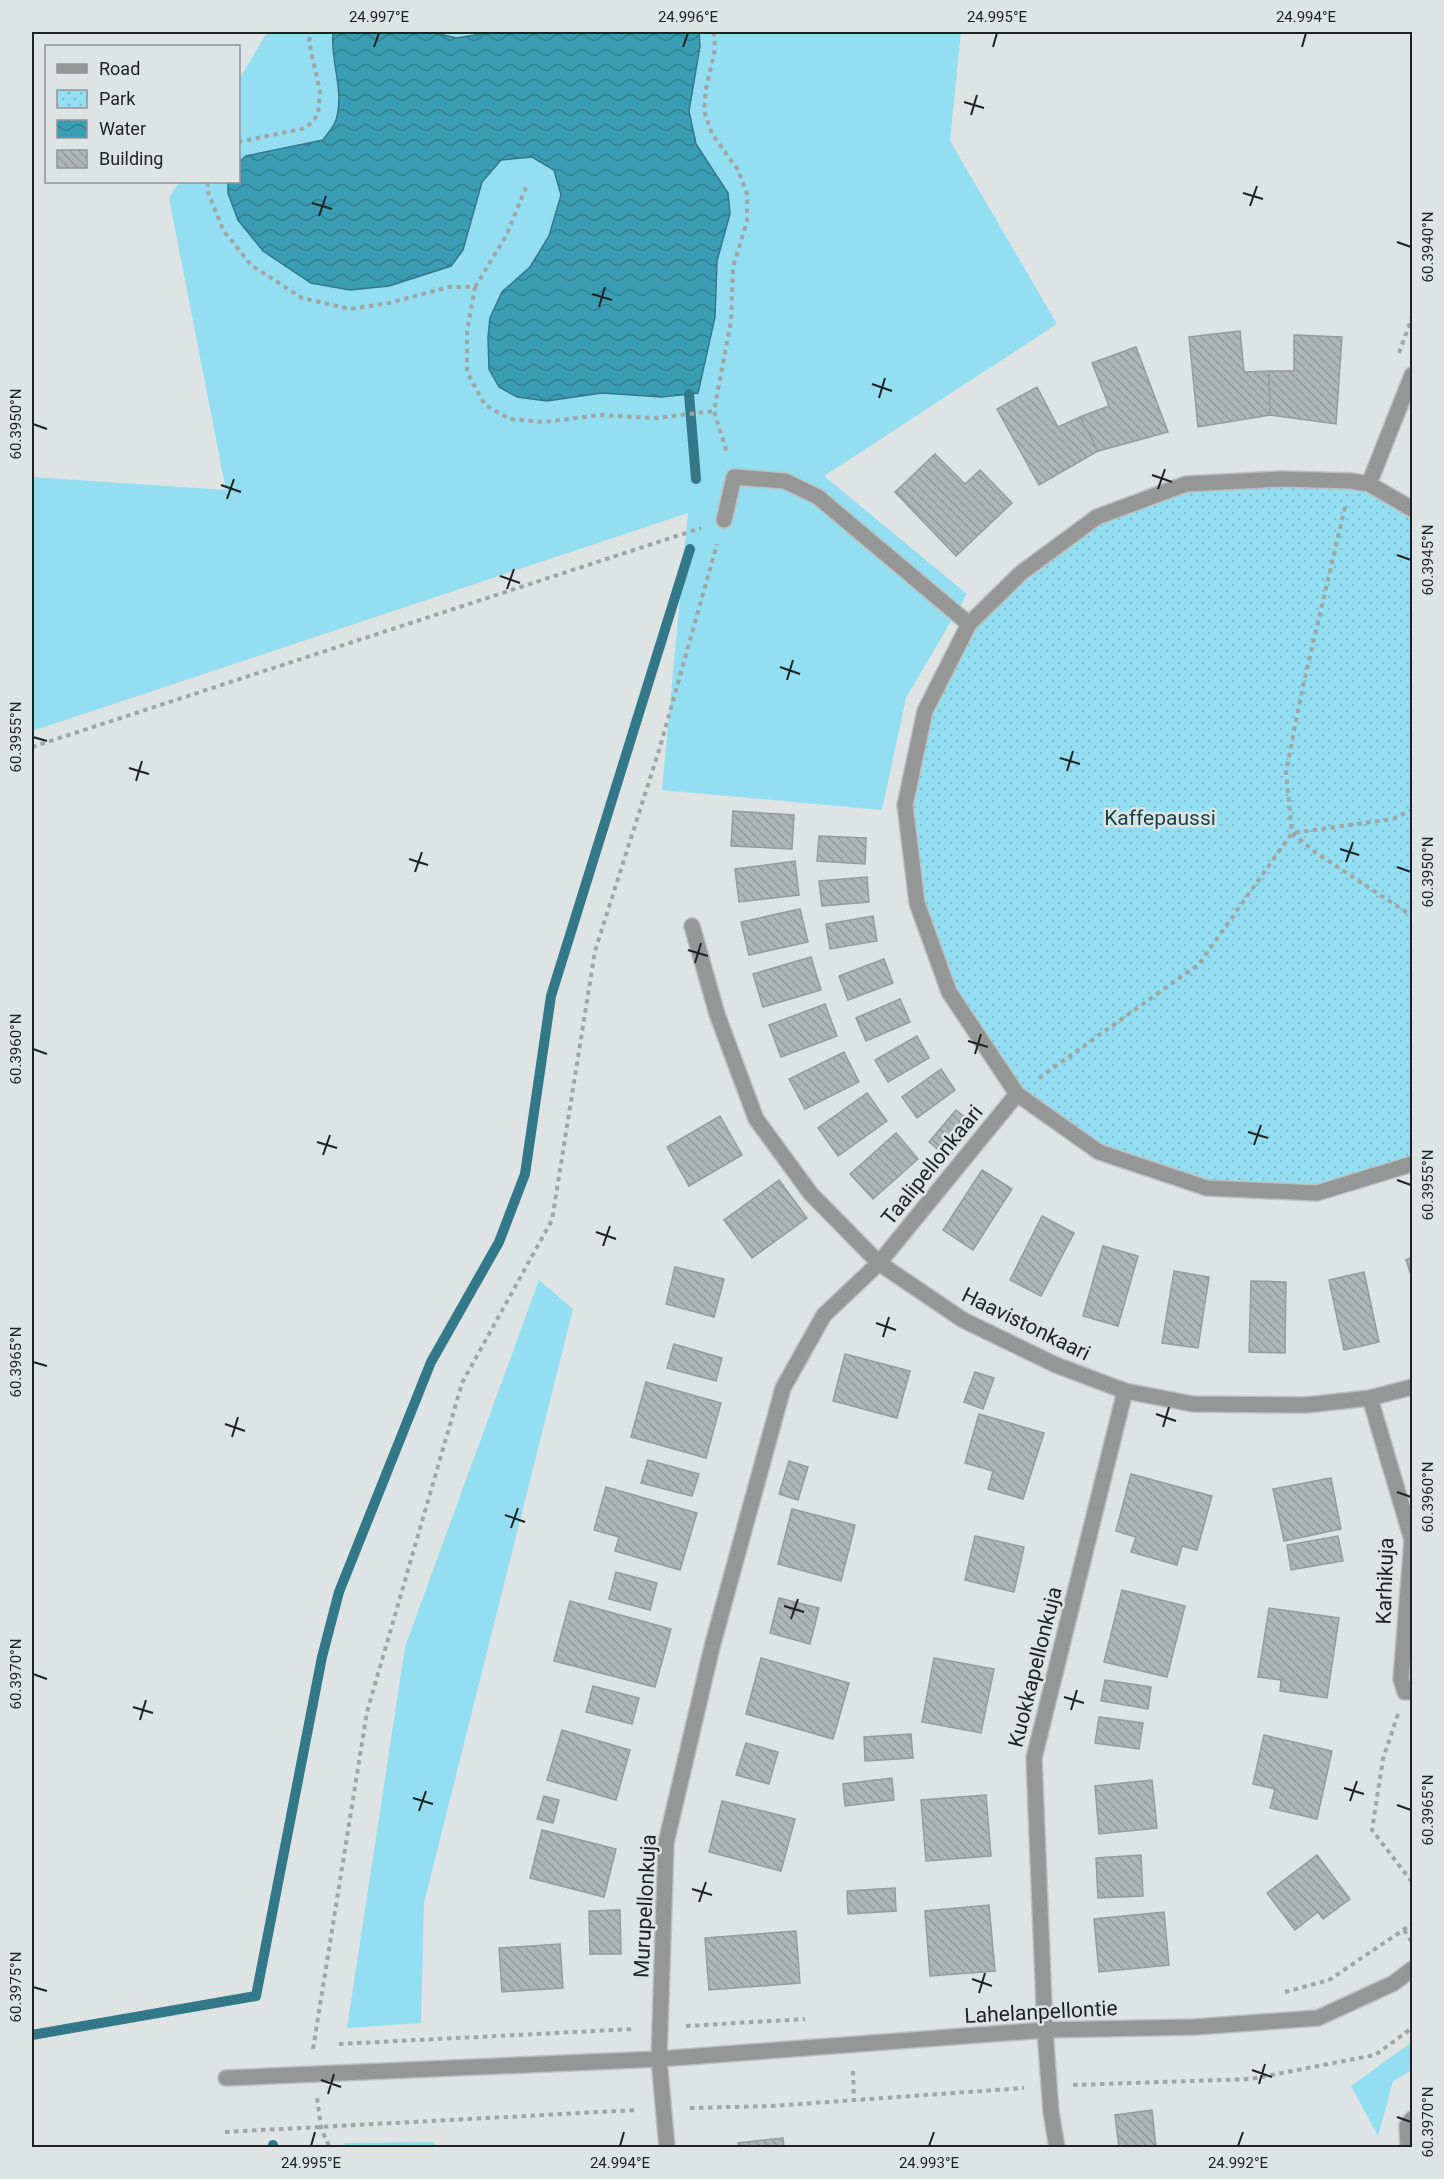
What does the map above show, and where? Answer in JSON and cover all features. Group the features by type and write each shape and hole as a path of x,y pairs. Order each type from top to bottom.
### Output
{"street":[{"path":"1369,484 1413,375"},
{"path":"724,520 734,477 785,481 818,497 969,624"},
{"path":"1413,509 1369,484 1351,481 1281,479 1186,484 1097,517 1022,573 969,624 926,711 905,805 917,903 949,992 1017,1094 1099,1152 1207,1188 1317,1193 1413,1164"},
{"name":"Haavistonkaari","path":"692,926 717,1014 756,1119 811,1194 879,1263 963,1320 1056,1365 1125,1391 1193,1404 1306,1405 1371,1398 1413,1387"},
{"name":"Taalipellonkaari","path":"879,1263 1017,1094"},
{"name":"Murupellonkuja","path":"667,2148 659,2059 666,1843 712,1647 783,1388 824,1315 879,1263"},
{"name":"Kuokkapellonkuja","path":"1057,2148 1045,2030 1034,1758 1125,1391"},
{"name":"Karhikuja","path":"1371,1398 1412,1540 1401,1679 1409,1692"},
{"name":"Lahelanpellontie","path":"659,2059 1045,2030 1195,2027 1318,2018 1394,1983 1413,1969"},
{"path":"226,2078 659,2059"},
{"path":"1408,2148 1407,2126 1413,2119"}],"path":[{"path":"240,142 306,128 318,114 320,92 309,41 311,32"},
{"path":"714,32 715,49 706,89 704,111 712,134 738,170 747,194 747,221 733,267 731,321 714,411 734,477"},
{"path":"208,183 207,189 223,230 251,265 302,298 350,309 389,303 449,286 475,287"},
{"path":"527,186 506,236 475,287 467,331 467,372 485,405 510,419 544,422 600,415 656,418 714,411"},
{"path":"1017,1094 1199,964 1292,833 1286,772 1303,686 1351,481"},
{"path":"32,747 724,520"},
{"path":"330,2148 321,2128 312,2059 367,1712 462,1383 552,1220 595,951 660,747 724,520"},
{"path":"1292,833 1393,819 1413,810"},
{"path":"1292,833 1315,852 1413,916"},
{"path":"1409,1692 1383,1759 1372,1830 1413,1882"},
{"path":"1276,1995 1329,1980 1413,1924"},
{"path":"1404,1930 1413,1942"},
{"path":"338,2044 814,2019"},
{"path":"225,2132 664,2109 772,2106 1049,2086 1251,2079 1375,2055 1413,2028"},
{"path":"314,2045 326,2045"}],"green space":[{"path":"267,32 333,32 333,54 339,98 336,120 323,140 246,156 240,161 240,78"},
{"path":"430,32 493,32 457,38"},
{"path":"699,32 961,32 950,141 1057,324 824,476 967,594 906,698 882,810 662,790 688,513 32,731 32,477 226,490 169,198 178,183 228,183 228,193 463,250 482,182 501,159 532,157 554,170 561,195 549,237 530,267 502,292 490,318 489,369 547,401 602,393 662,397 698,393 715,317 717,261 730,214 719,177 696,144 689,111 700,46"},
{"name":"Kaffepaussi","path":"1351,481 1412,509 1412,1164 1317,1193 1207,1188 1099,1152 1017,1094 949,992 917,903 905,805 925,711 969,624 1097,517 1186,484"},
{"path":"539,1280 573,1309 424,1903 421,2023 347,2028 405,1647"},
{"path":"1412,2042 1412,2070 1393,2081 1378,2136 1351,2086"},
{"path":"434,2142 435,2147 346,2148 344,2143"}],"water":[{"path":"333,32 430,32 457,38 493,32 699,32 700,46 689,111 696,144 728,193 730,214 717,261 715,317 698,393 662,397 602,393 547,401 517,397 499,387 489,369 490,318 502,292 530,267 549,236 561,195 554,170 532,157 501,160 482,182 463,250 451,266 389,286 350,290 311,283 263,251 238,220 228,193 228,183 240,183 240,161 246,156 323,140 332,128 336,120 339,98"}],"building":[{"path":"1240,331 1244,372 1269,371 1270,415 1198,427 1189,337"},
{"path":"1294,335 1342,337 1336,424 1270,415 1269,371 1294,371"},
{"path":"1136,347 1168,432 1098,451 1080,417 1109,406 1092,363"},
{"path":"1037,387 1058,427 1080,417 1098,451 1039,485 997,409"},
{"path":"935,454 965,484 980,470 1012,503 956,556 895,492"},
{"path":"733,811 794,815 792,849 731,846"},
{"path":"819,836 866,838 865,864 817,861"},
{"path":"795,861 799,895 739,902 735,869"},
{"path":"867,877 869,902 822,906 819,881"},
{"path":"800,909 808,942 749,955 741,922"},
{"path":"873,916 877,941 830,949 826,924"},
{"path":"811,957 821,990 763,1007 753,974"},
{"path":"884,959 893,983 848,1000 839,976"},
{"path":"900,999 910,1022 866,1041 856,1018"},
{"path":"825,1004 837,1036 781,1057 769,1025"},
{"path":"917,1036 929,1058 888,1082 875,1060"},
{"path":"844,1052 859,1082 805,1109 789,1079"},
{"path":"941,1069 955,1090 917,1118 902,1097"},
{"path":"867,1093 887,1121 838,1156 818,1128"},
{"path":"956,1110 975,1125 948,1158 929,1142"},
{"path":"720,1116 742,1155 689,1186 667,1147"},
{"path":"896,1133 918,1159 873,1199 850,1174"},
{"path":"982,1170 1012,1189 973,1250 943,1230"},
{"path":"779,1180 807,1218 752,1258 724,1220"},
{"path":"1042,1216 1074,1233 1041,1296 1010,1280"},
{"path":"1103,1246 1138,1256 1118,1326 1083,1316"},
{"path":"1412,1257 1412,1278 1406,1260"},
{"path":"675,1267 724,1279 714,1317 666,1304"},
{"path":"1174,1271 1209,1277 1198,1348 1162,1343"},
{"path":"1364,1272 1379,1342 1344,1350 1329,1280"},
{"path":"1251,1281 1286,1282 1285,1353 1249,1352"},
{"path":"674,1344 722,1358 716,1381 667,1368"},
{"path":"845,1354 910,1371 897,1418 833,1401"},
{"path":"975,1372 994,1378 983,1409 964,1402"},
{"path":"646,1382 721,1403 706,1458 631,1437"},
{"path":"979,1414 1044,1433 1023,1499 988,1489 993,1471 965,1463"},
{"path":"648,1460 699,1474 692,1496 641,1483"},
{"path":"789,1461 808,1467 798,1500 779,1494"},
{"path":"1131,1474 1212,1496 1197,1550 1182,1546 1177,1565 1131,1552 1136,1537 1116,1531"},
{"path":"1331,1478 1341,1529 1284,1541 1273,1489"},
{"path":"606,1487 697,1513 680,1570 615,1551 619,1537 594,1530"},
{"path":"792,1509 855,1525 841,1581 778,1564"},
{"path":"975,1536 1024,1547 1014,1592 965,1580"},
{"path":"1338,1536 1343,1561 1291,1570 1287,1545"},
{"path":"616,1572 657,1583 650,1610 609,1599"},
{"path":"1122,1590 1185,1606 1167,1677 1104,1662"},
{"path":"779,1598 819,1608 810,1644 770,1633"},
{"path":"570,1601 671,1629 655,1687 554,1661"},
{"path":"1269,1608 1339,1618 1327,1698 1280,1691 1281,1680 1258,1677"},
{"path":"761,1658 849,1683 833,1739 746,1714"},
{"path":"934,1658 994,1669 981,1733 922,1722"},
{"path":"1105,1680 1151,1687 1148,1709 1101,1701"},
{"path":"593,1686 639,1698 632,1724 586,1712"},
{"path":"1099,1717 1143,1723 1139,1749 1095,1743"},
{"path":"562,1730 630,1750 616,1800 547,1780"},
{"path":"911,1734 913,1758 865,1761 864,1737"},
{"path":"1264,1735 1332,1751 1317,1819 1270,1808 1275,1789 1253,1784"},
{"path":"746,1743 778,1752 769,1784 736,1775"},
{"path":"892,1778 894,1800 845,1806 843,1784"},
{"path":"1152,1780 1157,1828 1099,1834 1095,1786"},
{"path":"986,1795 991,1856 926,1861 921,1800"},
{"path":"544,1796 559,1800 553,1823 537,1819"},
{"path":"722,1801 795,1819 781,1871 709,1852"},
{"path":"542,1830 616,1849 604,1897 530,1878"},
{"path":"1141,1855 1143,1896 1098,1898 1096,1858"},
{"path":"1317,1855 1350,1899 1323,1919 1318,1912 1295,1930 1267,1893"},
{"path":"895,1888 896,1911 848,1914 847,1891"},
{"path":"989,1905 995,1971 930,1976 925,1911"},
{"path":"620,1910 621,1954 590,1954 589,1911"},
{"path":"1164,1912 1169,1965 1099,1972 1094,1919"},
{"path":"796,1931 800,1983 709,1990 705,1938"},
{"path":"560,1944 563,1988 502,1992 499,1948"},
{"path":"1152,2110 1156,2148 1119,2148 1115,2115"},
{"path":"783,2138 784,2148 739,2148 738,2143"}],"waterway":[{"path":"689,394 696,479"},
{"path":"32,2035 256,1996 322,1657 339,1592 431,1362 499,1242 525,1174 551,996 690,549"}]}
